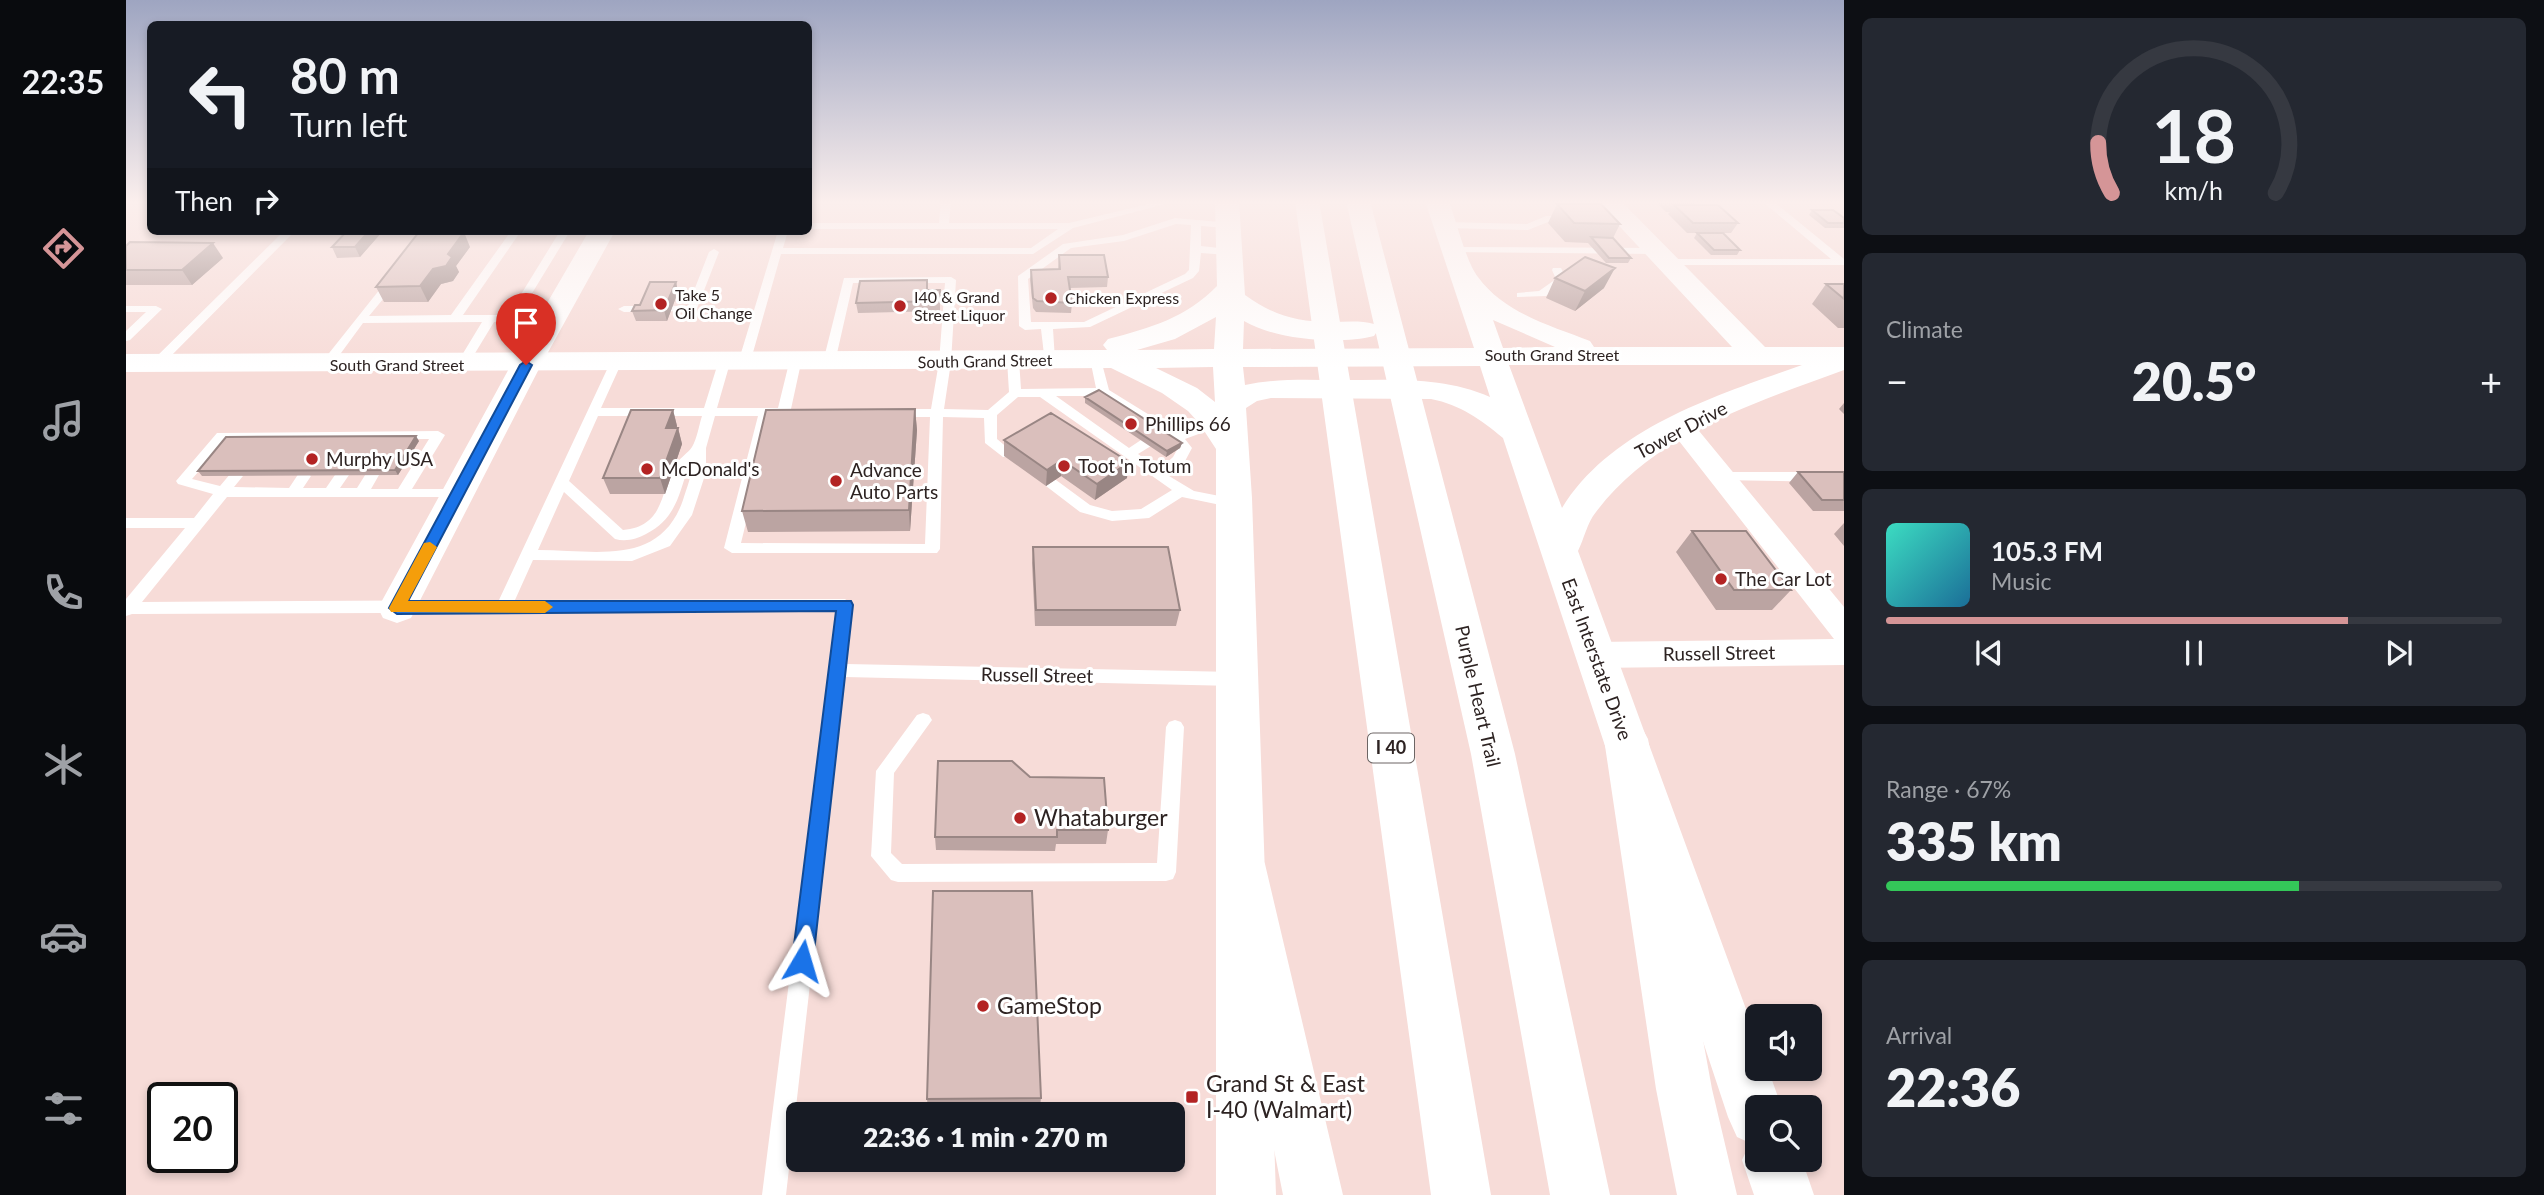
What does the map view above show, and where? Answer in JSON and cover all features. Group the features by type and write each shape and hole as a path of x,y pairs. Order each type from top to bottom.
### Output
{"main road":[{"path":"397,608 526,365 587,257"},
{"path":"1228,257 1230,293 1241,357 1226,425 1235,503 1246,1195"},
{"name":"I 40","path":"1316,257 1461,1195"},
{"name":"Purple Heart Trail","path":"1371,257 1493,754 1580,1195"},
{"name":"East Interstate Drive","path":"1457,257 1465,281 1454,334 1518,434 1749,1095"},
{"path":"1662,257 1757,356"},
{"path":"1465,281 1494,310 1559,341 1605,355"},
{"path":"1230,293 1262,319 1302,329 1454,334"},
{"path":"1082,359 1102,348 1150,339 1189,324 1230,293"},
{"name":"South Grand Street","path":"126,363 526,365 1241,357 1454,334 1605,355 1844,357"},
{"name":"Tower Drive","path":"1559,552 1582,505 1625,460 1681,426 1744,397 1844,357"},
{"path":"1082,359 1171,384 1198,401 1226,425"},
{"path":"1226,425 1248,393 1271,389 1431,390 1462,396 1485,407 1518,434"},
{"path":"1626,739 1684,1089 1707,1195"},
{"path":"1241,864 1313,1195"},
{"path":"1776,1172 1784,1195"}],"street":[{"path":"1681,426 1844,630"},
{"name":"Russell Street","path":"1594,655 1844,652"}],"lane":[{"path":"156,364 264,257"},
{"path":"454,320 498,257"},
{"path":"360,320 508,317 516,311 549,257"},
{"path":"624,309 692,309 713,257"},
{"path":"528,555 632,556 665,542 685,516 699,472 699,448 710,412 734,363 775,257"},
{"path":"1051,257 1023,278 1024,326 1086,325 1189,276 1194,271 1195,257"},
{"path":"1662,257 1843,262"},
{"path":"1521,295 1542,294 1562,280 1557,270"},
{"path":"326,365 401,271"},
{"path":"766,412 732,548 932,550 937,413 945,362 951,280 848,280 829,362"},
{"path":"126,309 156,309 126,337"},
{"path":"462,365 490,319"},
{"path":"1047,326 1082,359 1103,392 1185,448 1179,460 1160,476"},
{"path":"1013,360 1015,393"},
{"path":"593,412 791,412 794,363"},
{"path":"504,607 615,364"},
{"path":"881,413 991,414 1015,393 1103,392"},
{"path":"1043,393 1190,495 1235,503"},
{"path":"1084,423 1101,413"},
{"path":"991,414 990,440 1008,454"},
{"path":"1168,435 1226,425"},
{"path":"1107,439 1124,428"},
{"path":"402,494 438,435 331,439 222,436 183,481 223,492 293,492 402,494 458,494"},
{"path":"1129,454 1146,443"},
{"path":"561,482 620,535 634,534 657,522 670,502 682,464 699,448"},
{"path":"330,493 342,475"},
{"path":"361,493 372,475"},
{"path":"127,609 236,476"},
{"path":"254,492 267,476"},
{"path":"293,492 304,476"},
{"path":"1722,477 1844,477"},
{"path":"1051,483 1086,509 1112,516 1144,514 1183,490"},
{"path":"126,523 197,523"},
{"path":"127,609 845,605 774,1195"},
{"name":"Russell Street","path":"838,670 1237,679"},
{"path":"923,720 885,771 881,856 898,873 1166,872 1175,727"}],"building":[{"path":"126,257 197,257 182,270 126,270"},
{"path":"400,257 452,257 446,266 433,269 420,286 376,287"},
{"path":"1059,257 1104,257 1108,277 1068,277 1072,303 1037,301 1033,298 1031,270 1060,269"},
{"path":"1585,257 1615,268 1585,291 1555,278"},
{"path":"927,280 927,290 940,290 940,301 856,303 860,281"},
{"path":"650,282 676,282 664,310 632,311 635,305 640,305"},
{"path":"1826,284 1844,284 1844,299"},
{"name":"Phillips 66","path":"1099,390 1182,443 1167,451 1085,397"},
{"name":"Advance Auto Parts","path":"915,409 909,510 742,511 766,410"},
{"name":"McDonald's","path":"631,410 673,410 666,428 678,428 660,478 603,478"},
{"path":"1051,413 1129,462 1097,484 1062,460 1047,470 1004,440"},
{"name":"Murphy USA","path":"416,436 395,470 198,471 226,437"},
{"path":"1798,472 1844,472 1844,500 1822,500"},
{"path":"1692,531 1746,531 1791,590 1734,590"},
{"path":"1033,547 1168,547 1180,610 1036,610"},
{"name":"Whataburger","path":"938,761 1012,761 1030,777 1104,778 1108,830 1057,830 1057,837 935,837"},
{"name":"GameStop","path":"933,891 1032,891 1041,1098 927,1099"}],"slow traffic":[{"path":"430,547 397,608 545,607"}],"place":[{"name":"Chicken Express","path":"1051,298"},
{"name":"Take 5 Oil Change","path":"661,304"},
{"name":"I40 & Grand Street Liquor","path":"900,306"},
{"name":"Phillips 66","path":"1131,424"},
{"name":"Murphy USA","path":"312,459"},
{"name":"Toot 'n Totum","path":"1064,466"},
{"name":"McDonald's","path":"647,469"},
{"name":"Advance Auto Parts","path":"836,481"},
{"name":"The Car Lot","path":"1721,579"},
{"name":"Whataburger","path":"1020,818"},
{"name":"GameStop","path":"983,1006"},
{"name":"Grand St & East I-40 (Walmart)","path":"1192,1097"}],"route":[{"path":"526,365 397,608 845,605 802,961"}]}
